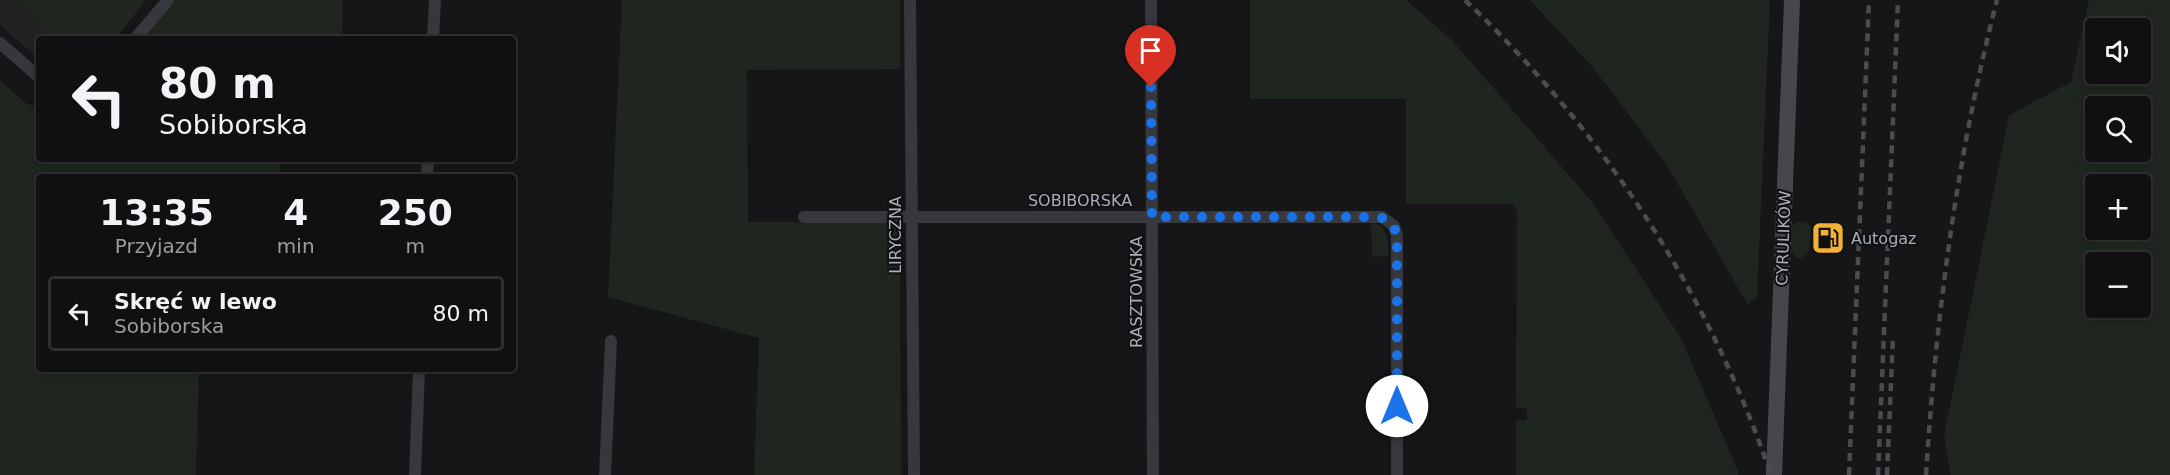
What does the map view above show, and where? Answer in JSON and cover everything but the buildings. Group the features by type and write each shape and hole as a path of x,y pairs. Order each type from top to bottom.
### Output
{"main road":[{"name":"CYRULIKÓW","path":"1774,475 1792,0"}],"street":[{"path":"138,36 168,0"},
{"path":"434,36 435,0"},
{"name":"LIRYCZNA","path":"910,0 914,473"},
{"name":"RASZTOWSKA","path":"1151,0 1153,475"},
{"path":"0,43 36,73"},
{"name":"SOBIBORSKA","path":"804,217 1377,217 1391,223 1396,229 1397,237 1397,475"},
{"path":"605,475 611,341"},
{"path":"415,475 419,372"}],"shaded area":[{"path":"0,0 146,0 117,36 36,36 36,56 0,25"},
{"path":"11,0 146,0 117,36 54,36"},
{"path":"175,0 343,0 342,36 145,36"},
{"path":"622,0 900,0 900,69 747,70 748,222 900,222 901,475 754,475 759,338 608,297"},
{"path":"1250,0 1406,0 1452,40 1592,202 1681,338 1738,475 1516,475 1516,421 1527,420 1527,408 1516,408 1517,210 1512,204 1406,204 1406,99 1250,99"},
{"path":"1530,0 1770,0 1757,297 1748,305 1668,167 1595,70"},
{"path":"2089,0 2170,0 2170,475 1951,475 1944,436 2009,115 2071,82 2085,18 2085,84 2151,84 2151,18 2085,18"},
{"path":"0,80 24,102 36,108 36,162 281,162 280,174 36,174 36,372 199,372 196,475 0,475"},
{"path":"1800,221 1808,223 1811,227 1809,251 1801,259 1790,250 1791,226"},
{"path":"1371,222 1381,227 1387,235 1388,256 1372,257"}],"railway":[{"path":"1465,0 1516,51 1563,104 1607,160 1647,219 1684,280 1717,343 1746,408 1771,475"},
{"path":"1849,475 1869,0"},
{"path":"1878,475 1898,0"},
{"path":"1926,475 1942,295 1950,236 1970,117 1997,0"},
{"path":"1887,475 1893,337"}],"place":[{"name":"Autogaz","path":"1828,238"}],"route":[{"path":"1151,87 1152,217 1382,217 1394,226 1397,237 1397,406"}]}
